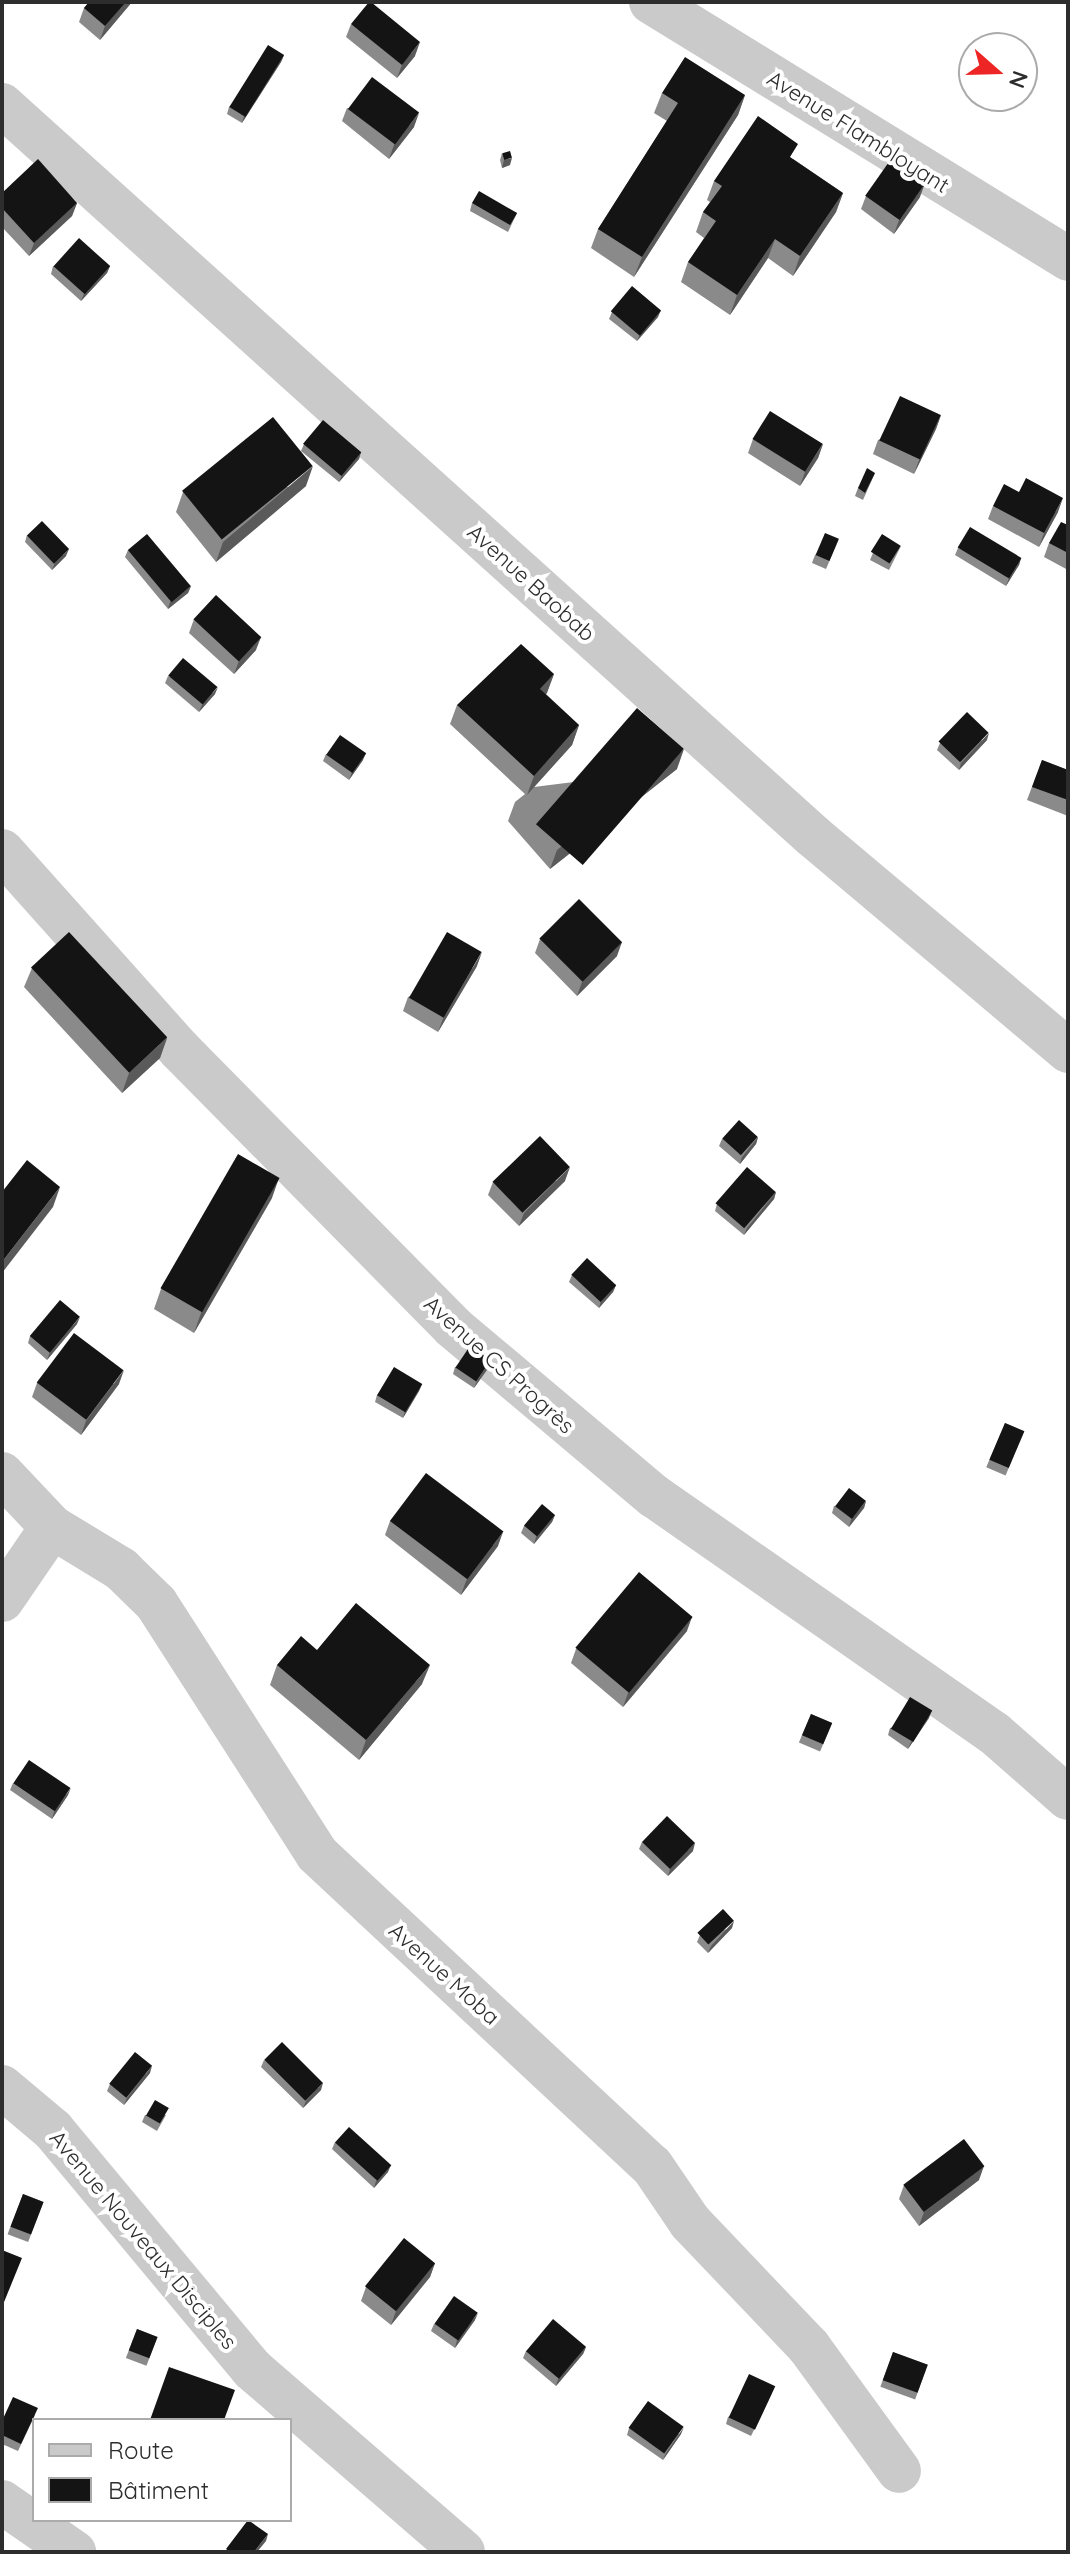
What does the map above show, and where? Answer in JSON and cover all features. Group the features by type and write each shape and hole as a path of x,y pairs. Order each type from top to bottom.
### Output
{"street":[{"name":"Avenue Flambloyant","path":"651,2 1068,259"},
{"name":"Avenue Baobab","path":"2,105 813,836 1068,1051"},
{"name":"Avenue CS Progrès","path":"2,851 180,1050 464,1336 654,1496 994,1733 1068,1798"},
{"name":"Avenue Moba","path":"2,1474 52,1527 121,1569 156,1603 317,1854 652,2166 690,2222 809,2347 899,2471"},
{"path":"2,1600 52,1527"},
{"name":"Avenue Nouveaux Disciples","path":"2,2087 53,2130 252,2369 463,2552"},
{"path":"2,2502 74,2552"}],"building":[{"path":"89,2 126,2 105,26 84,8"},
{"path":"369,2 420,42 402,65 351,24"},
{"path":"268,45 284,55 245,117 229,107"},
{"path":"685,57 745,95 642,257 598,229 678,103 662,93"},
{"path":"372,77 419,113 395,144 348,109"},
{"path":"758,116 798,144 790,157 843,193 800,256 775,239 737,295 688,262 716,221 703,212 722,186 714,181"},
{"path":"510,151 512,158 504,160 502,153"},
{"path":"38,159 77,203 34,243 2,208 2,193"},
{"path":"891,159 925,183 900,220 865,196"},
{"path":"479,191 517,213 510,225 472,203"},
{"path":"79,238 110,266 85,294 54,266"},
{"path":"632,286 661,310 640,336 611,311"},
{"path":"900,396 941,415 920,459 879,440"},
{"path":"770,411 823,444 805,472 753,439"},
{"path":"273,417 313,466 222,540 182,491"},
{"path":"323,420 361,452 341,476 303,444"},
{"path":"867,468 875,473 865,493 858,488"},
{"path":"1026,478 1063,498 1044,533 993,506 1004,484 1019,492"},
{"path":"42,521 69,549 54,564 27,536"},
{"path":"1061,522 1068,525 1068,553 1049,543"},
{"path":"970,527 1021,558 1009,578 958,548"},
{"path":"825,533 839,539 829,561 816,555"},
{"path":"147,534 191,586 172,602 128,550"},
{"path":"882,534 901,546 890,563 871,552"},
{"path":"216,595 261,637 239,661 193,619"},
{"path":"521,644 554,674 540,689 579,725 534,776 457,705"},
{"path":"183,658 217,687 203,705 168,676"},
{"path":"637,708 684,749 583,865 536,824"},
{"path":"967,712 989,733 960,762 939,741"},
{"path":"340,735 366,753 352,773 326,755"},
{"path":"1042,760 1068,770 1068,800 1032,787"},
{"path":"579,899 622,942 583,982 539,939"},
{"path":"69,932 167,1037 129,1073 31,967"},
{"path":"447,932 482,952 444,1018 409,998"},
{"path":"739,1120 758,1137 741,1155 722,1139"},
{"path":"540,1136 570,1167 522,1213 493,1182"},
{"path":"238,1154 280,1178 202,1312 160,1288"},
{"path":"27,1160 60,1187 2,1262 2,1192"},
{"path":"747,1167 776,1192 744,1228 716,1203"},
{"path":"587,1258 616,1285 601,1302 571,1275"},
{"path":"60,1300 80,1317 50,1353 30,1336"},
{"path":"74,1333 124,1370 86,1420 37,1383"},
{"path":"470,1346 491,1360 476,1382 455,1368"},
{"path":"394,1367 422,1384 405,1412 377,1395"},
{"path":"1005,1423 1024,1431 1009,1468 989,1460"},
{"path":"426,1473 503,1531 467,1579 390,1521"},
{"path":"849,1488 866,1501 852,1519 835,1506"},
{"path":"542,1504 555,1515 537,1536 524,1525"},
{"path":"639,1572 693,1617 629,1693 575,1648"},
{"path":"356,1603 430,1665 366,1740 277,1665 301,1636 317,1650"},
{"path":"910,1697 932,1710 913,1742 891,1729"},
{"path":"811,1714 832,1723 823,1744 802,1735"},
{"path":"29,1760 70,1788 55,1811 13,1783"},
{"path":"667,1816 695,1843 670,1869 642,1842"},
{"path":"723,1909 734,1921 708,1945 697,1933"},
{"path":"282,2042 323,2083 305,2101 264,2060"},
{"path":"135,2052 152,2066 126,2098 109,2084"},
{"path":"155,2100 169,2108 160,2124 146,2116"},
{"path":"349,2127 391,2165 377,2181 335,2143"},
{"path":"964,2139 984,2166 924,2212 903,2185"},
{"path":"23,2194 44,2202 31,2235 10,2227"},
{"path":"404,2238 435,2263 396,2311 365,2286"},
{"path":"2,2250 22,2258 2,2307"},
{"path":"454,2296 478,2313 458,2340 434,2324"},
{"path":"553,2319 586,2347 559,2379 526,2351"},
{"path":"137,2329 158,2337 149,2358 129,2350"},
{"path":"893,2352 928,2365 918,2393 883,2380"},
{"path":"169,2367 235,2390 225,2418 151,2418"},
{"path":"749,2374 775,2386 755,2430 729,2418"},
{"path":"13,2397 38,2408 21,2444 2,2435 2,2421"},
{"path":"648,2401 684,2427 664,2454 629,2428"},
{"path":"246,2522 268,2534 254,2552 230,2552 226,2549"}]}
